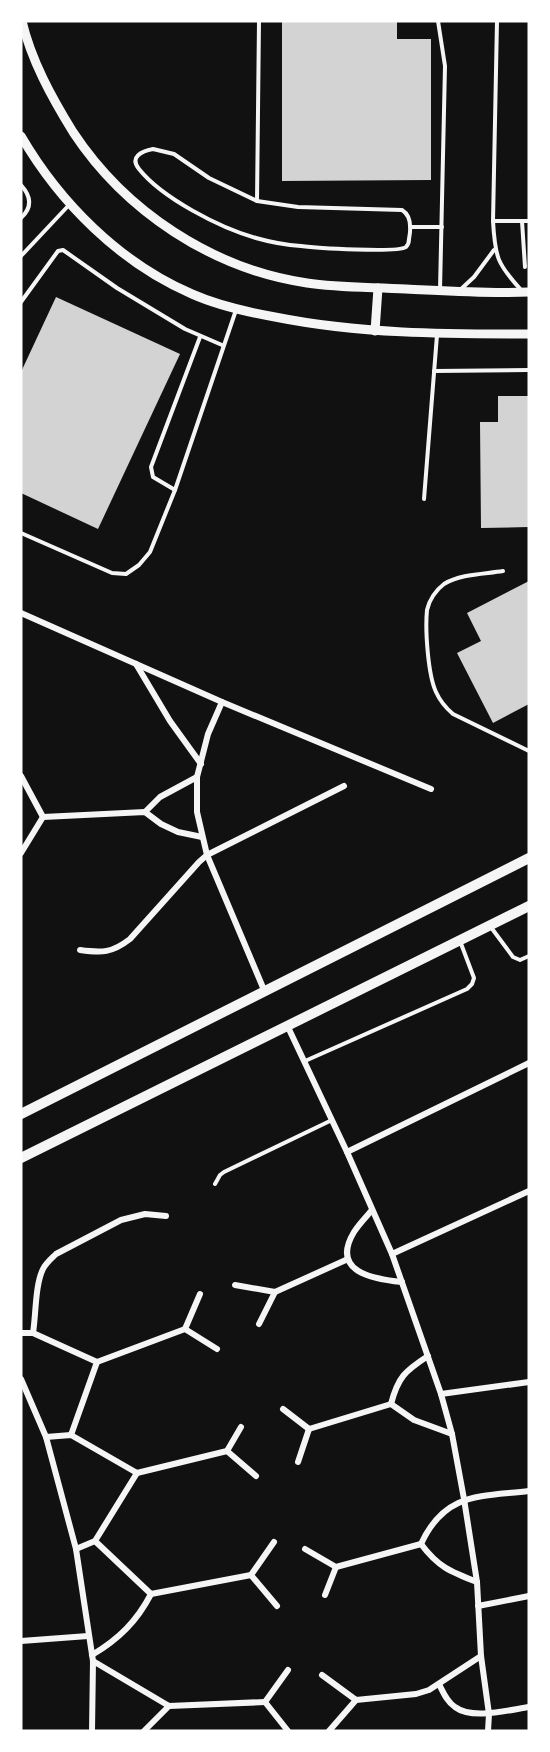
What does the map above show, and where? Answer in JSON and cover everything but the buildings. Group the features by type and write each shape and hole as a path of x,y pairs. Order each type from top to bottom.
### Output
{"main road":[{"path":"21,1114 529,858"},
{"path":"21,1158 529,906"}],"street":[{"path":"22,21 25,36 39,70 61,113 87,152 117,185 155,219 193,245 226,260 270,275 307,283 378,288 526,292"},
{"path":"21,136 45,174 69,205 119,250 192,294 236,310 304,323 375,332 529,334"},
{"path":"375,332 378,288"},
{"path":"21,613 222,702 431,789"},
{"path":"136,664 170,721 201,764"},
{"path":"222,702 208,734 197,777 197,812 207,855 264,990"},
{"path":"21,776 43,817"},
{"path":"145,812 160,797 197,777"},
{"path":"80,950 98,953 116,949 130,939 207,855 344,786"},
{"path":"43,817 145,812 161,824 178,832 202,837"},
{"path":"21,853 43,817"},
{"path":"287,1025 392,1254 441,1394 452,1434 477,1582 481,1656 489,1714 488,1731"},
{"path":"347,1152 529,1063"},
{"path":"392,1254 529,1191"},
{"path":"372,1210 348,1243 348,1259 355,1269 365,1276 402,1282"},
{"path":"33,1333 43,1269 56,1254 120,1220 145,1214 166,1216"},
{"path":"235,1285 275,1292 348,1259"},
{"path":"259,1324 275,1292"},
{"path":"21,1333 33,1333 97,1362 185,1329 200,1294"},
{"path":"185,1329 217,1349"},
{"path":"391,1404 395,1387 405,1371 428,1356"},
{"path":"71,1435 97,1362"},
{"path":"21,1379 46,1437 76,1549 92,1658 92,1731"},
{"path":"441,1394 529,1382"},
{"path":"309,1429 391,1404"},
{"path":"391,1404 414,1420 452,1434"},
{"path":"284,1409 309,1429"},
{"path":"46,1437 71,1435 137,1473 227,1451 241,1427"},
{"path":"298,1462 309,1429"},
{"path":"227,1451 256,1476"},
{"path":"76,1549 95,1541 137,1473"},
{"path":"305,1549 336,1567 421,1544 428,1529 441,1514 464,1499 529,1491"},
{"path":"95,1541 151,1594"},
{"path":"151,1594 251,1575 274,1542"},
{"path":"421,1544 432,1559 446,1569 477,1582"},
{"path":"325,1594 336,1567"},
{"path":"251,1575 277,1606"},
{"path":"92,1658 119,1637 141,1614 151,1594"},
{"path":"478,1606 529,1596"},
{"path":"21,1641 88,1636"},
{"path":"322,1675 356,1700 416,1694 439,1684 481,1656"},
{"path":"92,1658 169,1706 266,1702"},
{"path":"266,1702 288,1670"},
{"path":"439,1684 453,1707 463,1712 489,1714 529,1707"},
{"path":"328,1731 356,1700"},
{"path":"266,1702 288,1731"},
{"path":"144,1731 169,1706"}],"lane":[{"path":"257,201 259,21"},
{"path":"438,21 445,66 440,290"},
{"path":"497,21 494,250 508,276 526,292"},
{"path":"144,150 163,150 174,154 209,178 257,201 298,207 402,210 409,217 411,227 409,242 402,249 299,246 256,238 219,224 187,207 139,169 135,159 144,150"},
{"path":"21,185 28,192 30,201 27,212 21,218"},
{"path":"21,256 69,205"},
{"path":"494,221 529,220"},
{"path":"522,221 525,267"},
{"path":"411,227 442,227"},
{"path":"21,302 58,251 63,250 117,288 200,337 223,345"},
{"path":"460,291 474,277 494,250"},
{"path":"21,533 112,573 126,574 140,564 150,552 175,490 236,310"},
{"path":"424,499 437,334"},
{"path":"175,490 153,477 151,467 200,337"},
{"path":"433,371 529,370"},
{"path":"503,571 460,578 444,584 432,597 427,610 429,663 435,690 446,708 453,714 529,751"},
{"path":"490,926 513,957 520,960 529,956"},
{"path":"305,1061 467,989 474,978 460,940"},
{"path":"215,1184 220,1175 332,1120"}]}
